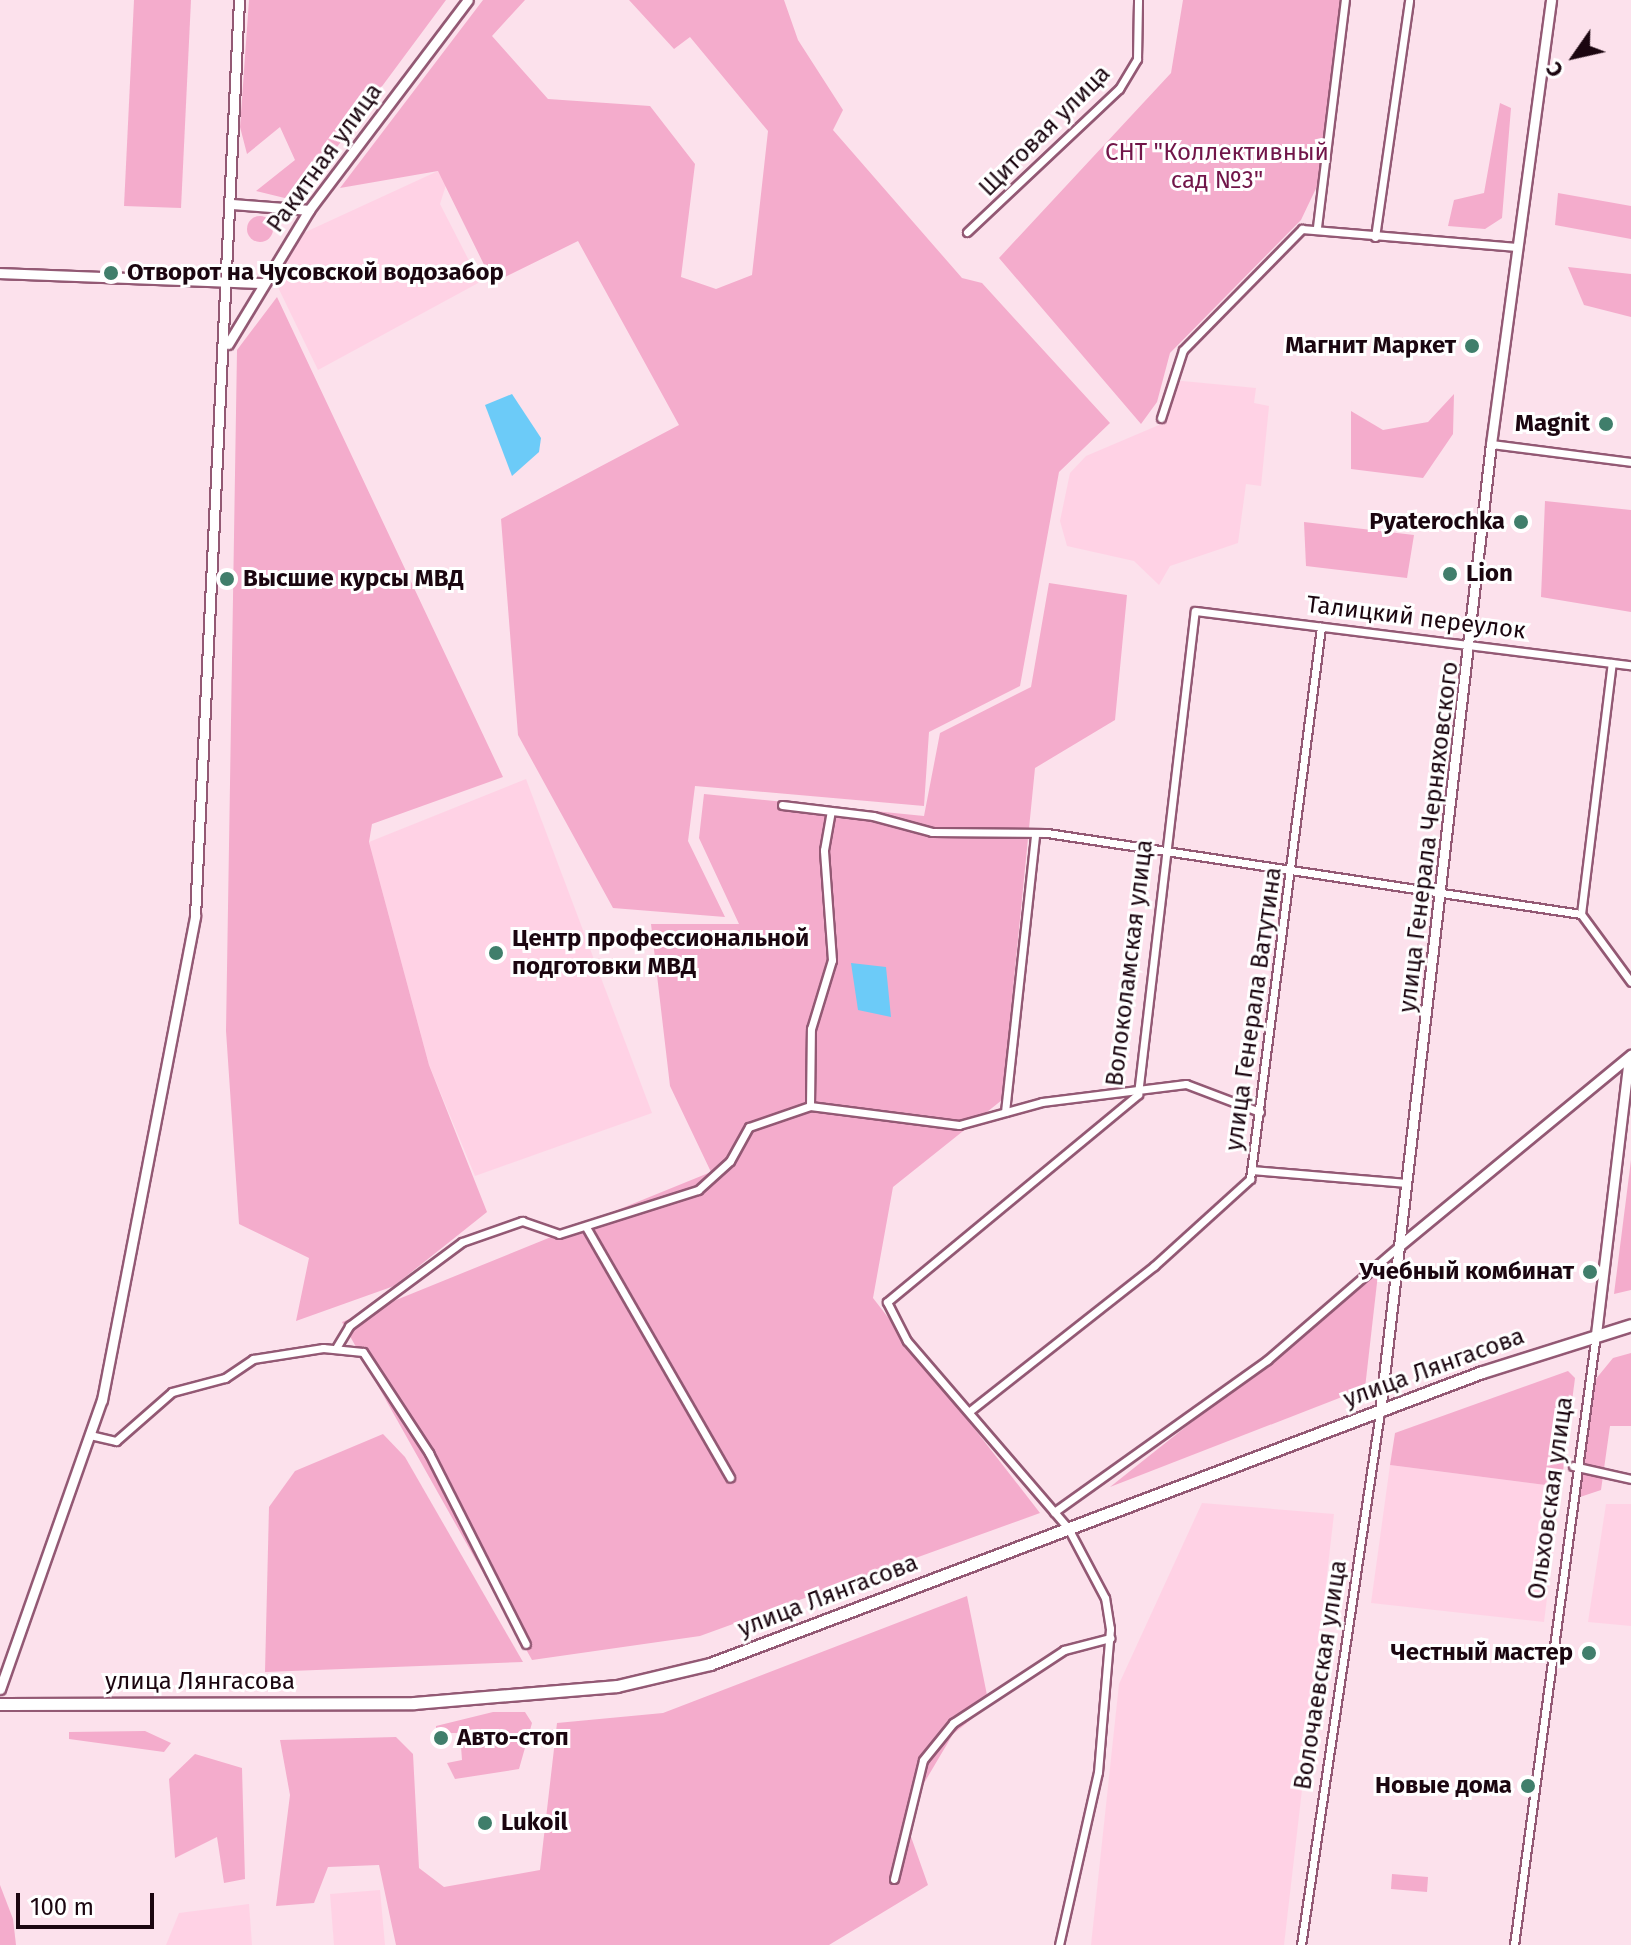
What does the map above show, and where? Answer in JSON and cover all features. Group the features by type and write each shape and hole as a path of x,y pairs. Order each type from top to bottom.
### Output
{"main road":[{"name":"улица Лянгасова","path":"0,1704 414,1703 617,1686 710,1664 1380,1412 1596,1334 1631,1325"}],"street":[{"path":"0,1689 90,1435 151,1167 195,916 226,347 226,287 233,204 239,0"},
{"name":"Щитовая улица","path":"967,232 1119,89 1137,59 1138,0"},
{"path":"1317,227 1345,0"},
{"path":"1375,237 1409,0"},
{"name":"улица Генерала Черняховского","path":"1380,1412 1406,1183 1444,898 1491,444 1551,0"},
{"name":"Ракитная улица","path":"226,347 309,210 465,1"},
{"path":"233,204 309,210"},
{"path":"1161,418 1183,350 1297,234 1317,227 1375,237 1516,247"},
{"path":"0,273 226,287 262,283"},
{"path":"1491,444 1631,462"},
{"name":"Талицкий переулок","path":"1195,611 1631,665"},
{"name":"Волоколамская улица","path":"971,1410 907,1341 887,1302 1138,1094 1195,611"},
{"name":"улица Генерала Ватутина","path":"971,1410 1154,1266 1252,1170 1293,871 1321,627"},
{"path":"1612,663 1581,914 1631,982"},
{"path":"782,805 830,815 873,816 932,832 1035,834 1293,871 1444,898 1581,914"},
{"path":"810,1106 811,1029 832,960 824,850 830,815"},
{"path":"1005,1112 1035,834"},
{"path":"1054,1512 1267,1360 1399,1246 1630,1056"},
{"name":"Ольховская улица","path":"1514,1945 1573,1466 1596,1334 1630,1056"},
{"path":"336,1348 349,1326 462,1242 522,1221 559,1234 698,1190 730,1161 749,1127 810,1106 959,1125 1005,1112 1138,1094 1186,1084 1260,1112"},
{"path":"1252,1170 1406,1183"},
{"path":"586,1227 730,1477"},
{"path":"90,1435 116,1441 172,1392 225,1378 253,1359 336,1348 363,1352 377,1368 526,1644"},
{"path":"971,1410 1068,1528 1105,1598 1110,1638 1098,1772 1059,1945"},
{"name":"Волочаевская улица","path":"1301,1945 1380,1412"},
{"path":"1573,1466 1631,1479"},
{"path":"894,1879 923,1760 953,1723 1064,1650 1110,1638"}],"shaded area":[{"path":"438,171 446,185 440,204 480,282 318,370 275,281 299,235"},
{"path":"1172,380 1256,388 1254,403 1269,406 1261,486 1246,484 1238,543 1170,566 1159,585 1134,561 1067,546 1060,521 1070,473 1086,456 1166,422"},
{"name":"Центр профессиональной подготовки МВД","path":"526,779 652,1113 475,1176 429,1065 369,842"},
{"path":"1390,1465 1561,1487 1544,1622 1371,1603"},
{"path":"1202,1503 1334,1514 1284,1945 1091,1945 1119,1684"},
{"path":"1606,1504 1631,1504 1631,1626 1588,1622"},
{"path":"380,1890 385,1945 334,1945 330,1894"},
{"path":"249,1904 252,1945 166,1945 179,1913"}],"green space":[{"path":"134,0 191,0 181,208 124,206"},
{"path":"249,0 446,0 297,201 256,191 295,160 280,127 247,154 240,127"},
{"path":"483,0 525,0 492,36 548,99 650,106 695,164 681,277 716,289 752,275 768,131 690,37 674,49 629,0 784,0 798,40 843,110 833,130 962,278 982,283 1110,423 1059,472 1020,686 929,732 924,806 695,786 688,841 725,917 613,908 518,735 501,519 679,425 578,241 493,283 438,171 340,188"},
{"name":"СНТ \"Коллективный сад №3\"","path":"1183,0 1342,0 1320,180 1301,220 1170,353 1157,402 1141,424 999,258 1171,73"},
{"path":"1500,103 1511,108 1502,218 1485,229 1448,226 1454,200 1484,193"},
{"path":"1558,193 1631,206 1631,239 1555,225"},
{"path":"260,216 269,220 273,229 269,238 260,242 251,238 247,229 251,220"},
{"path":"1568,267 1631,274 1631,317 1584,305"},
{"path":"277,297 503,777 372,824 369,842 429,1065 487,1212 394,1286 296,1321 309,1258 239,1224 226,1031 237,350"},
{"path":"1454,394 1453,434 1423,478 1351,469 1351,411 1383,430 1428,422"},
{"path":"1545,501 1631,510 1631,612 1541,597"},
{"path":"1304,522 1414,535 1407,578 1306,566"},
{"path":"1049,583 1127,595 1115,720 1035,768 1002,1100 893,1187 873,1298 1040,1513 700,1636 532,1660 342,1322 711,1172 670,1086 651,924 739,924 699,838 704,794 924,816 940,733 1031,687"},
{"path":"1631,1160 1631,1290 1614,1294"},
{"path":"1378,1274 1365,1388 1110,1487"},
{"path":"1631,1353 1631,1426 1610,1426 1601,1490 1577,1498 1595,1380 1613,1358"},
{"path":"1568,1371 1575,1378 1561,1487 1390,1465 1395,1433"},
{"path":"383,1434 405,1457 523,1662 265,1672 269,1507 295,1471"},
{"path":"967,1596 989,1705 953,1734 904,1817 928,1885 829,1945 396,1945 379,1865 328,1867 314,1903 276,1906 290,1795 280,1740 396,1737 413,1754 419,1868 444,1887 540,1870 557,1723 663,1713"},
{"path":"493,1712 525,1712 532,1723 519,1769 455,1779 447,1763 462,1760 460,1733 436,1733 436,1726"},
{"path":"145,1731 171,1743 164,1752 69,1739 69,1732"},
{"path":"195,1754 242,1768 245,1879 224,1883 217,1837 175,1858 169,1779"},
{"path":"1392,1874 1428,1877 1427,1892 1391,1889"},
{"path":"0,1885 13,1919 16,1945 0,1945"}],"water":[{"path":"512,394 541,438 539,452 512,476 485,405"},
{"path":"851,963 886,967 891,1017 858,1010"}],"place":[{"name":"Отворот на Чусовской водозабор","path":"111,273"},
{"name":"Магнит Маркет","path":"1472,346"},
{"name":"Magnit","path":"1606,424"},
{"name":"Pyaterochka","path":"1521,522"},
{"name":"Lion","path":"1450,574"},
{"name":"Высшие курсы МВД","path":"227,579"},
{"name":"Центр профессиональной подготовки МВД","path":"496,953"},
{"name":"Учебный комбинат","path":"1590,1272"},
{"name":"Честный мастер","path":"1589,1653"},
{"name":"Авто-стоп","path":"441,1738"},
{"name":"Новые дома","path":"1528,1786"},
{"name":"Lukoil","path":"485,1823"}]}
